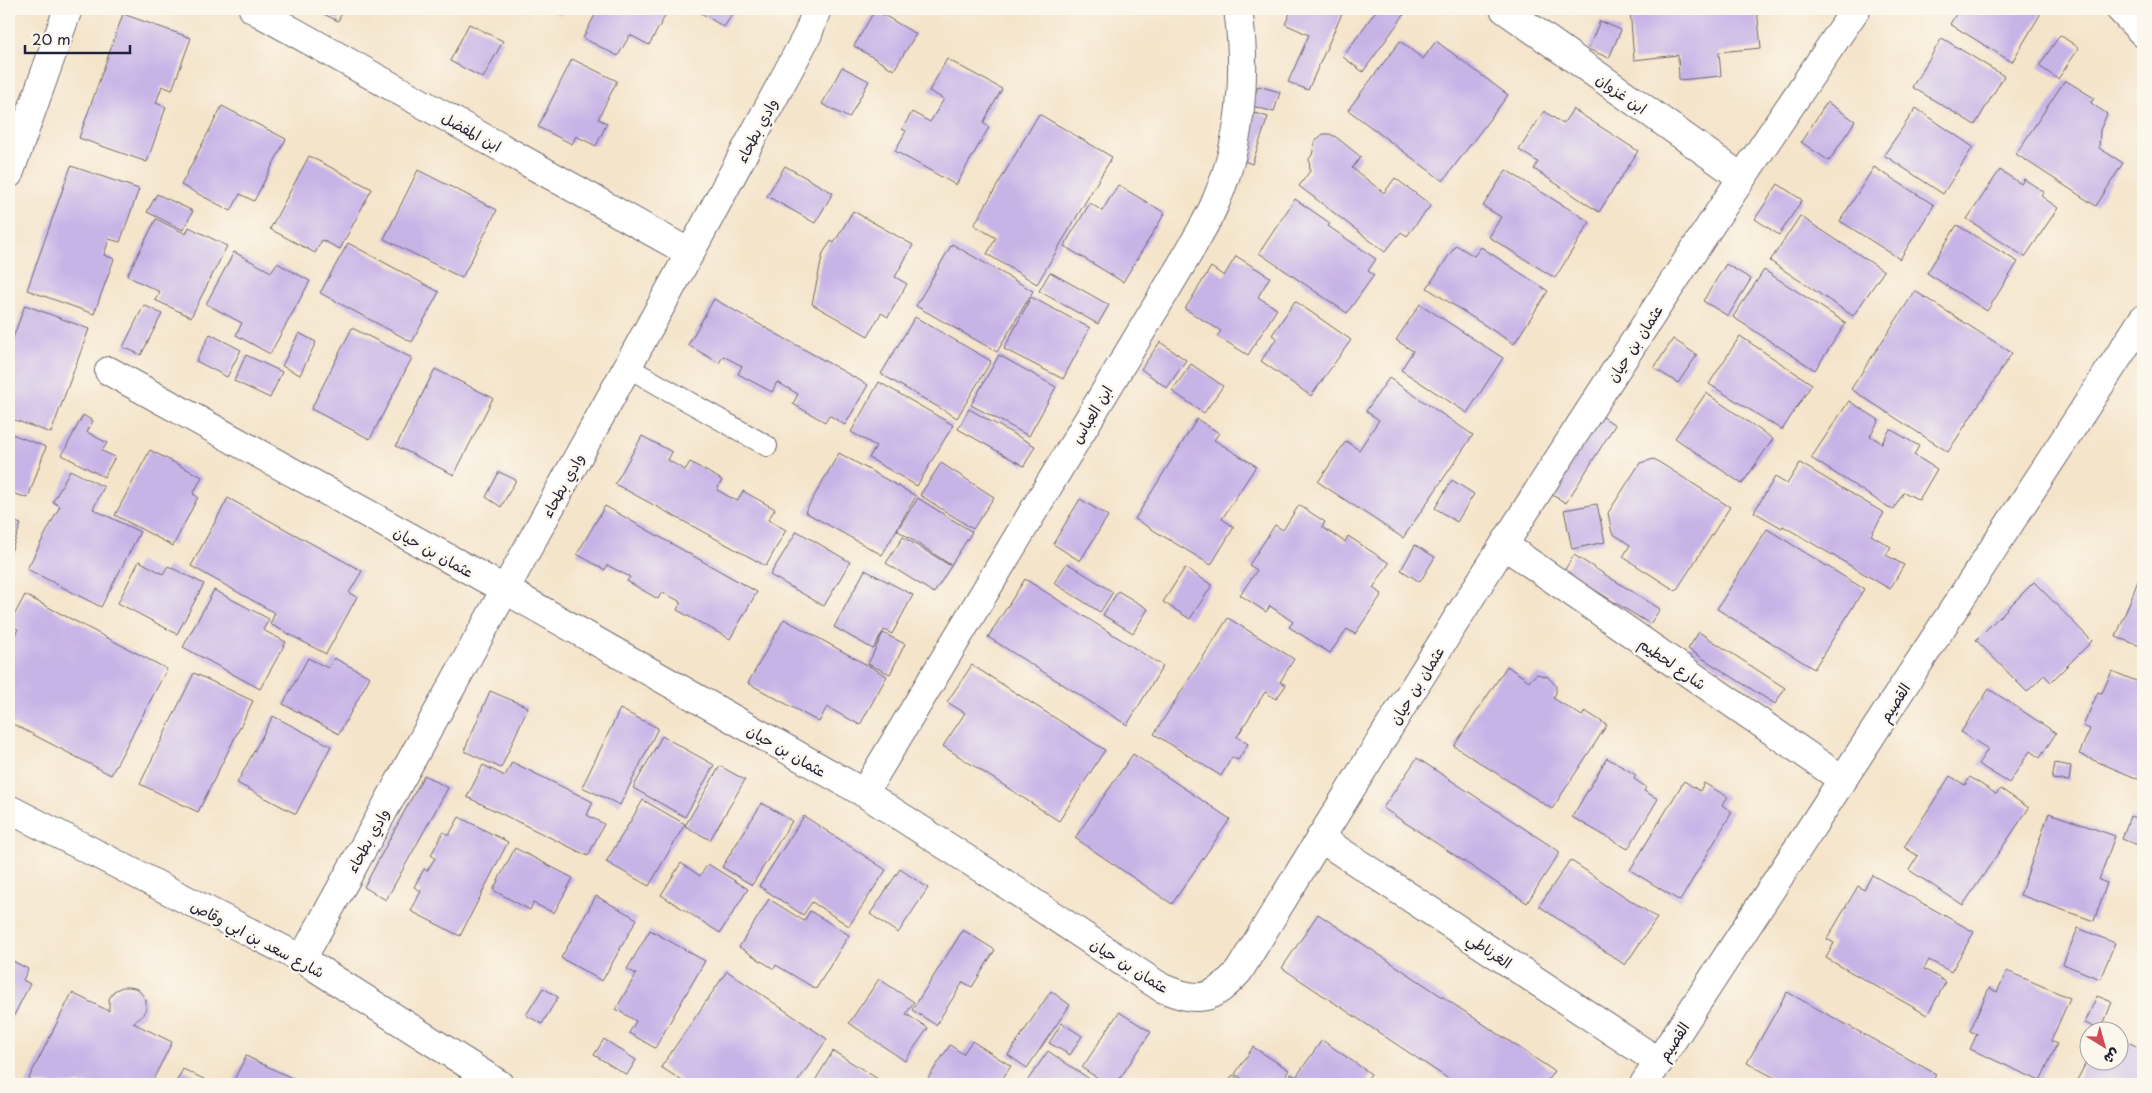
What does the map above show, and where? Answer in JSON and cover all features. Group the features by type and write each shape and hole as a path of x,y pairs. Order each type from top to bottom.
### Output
{"street":[{"path":"9,174 68,9"},
{"name":"ابن المفضل","path":"253,9 690,253"},
{"name":"وادي بطحاء","path":"302,959 690,253 808,34 817,9"},
{"name":"ابن العباس","path":"864,793 1189,252 1216,201 1233,151 1242,92 1242,40 1238,9"},
{"name":"ابن غزوان","path":"1504,9 1741,177"},
{"name":"عثمان بن حيان","path":"109,371 504,589 864,793 1162,988 1183,996 1204,998 1226,986 1239,971 1504,545 1741,177 1856,9"},
{"path":"2120,9 2143,33"},
{"name":"القصيم","path":"1651,1078 2143,319"},
{"name":"شارع لحطيم","path":"1504,545 1843,780"},
{"name":"شارع سعد بن ابي وقاص","path":"9,809 302,959 499,1084"},
{"name":"الغرناطي","path":"1320,838 1651,1078"}],"lane":[{"path":"627,367 767,446"}],"building":[{"path":"313,9 344,9 338,21"},
{"path":"549,9 564,9 561,15"},
{"path":"598,9 669,9 649,45 630,35 618,56 583,38"},
{"path":"694,9 736,9 724,27"},
{"path":"1292,9 1344,9 1308,90 1288,82 1309,35 1285,24"},
{"path":"1377,9 1408,9 1363,72 1343,57"},
{"path":"1630,9 1757,9 1761,48 1719,52 1721,76 1679,80 1678,55 1634,60"},
{"path":"1959,9 2034,9 2041,13 2012,62 1950,24"},
{"path":"875,10 916,34 894,70 854,46"},
{"path":"123,14 191,38 172,90 162,86 156,103 166,107 147,162 79,138"},
{"path":"1600,21 1621,30 1609,58 1588,49"},
{"path":"469,24 503,41 483,78 450,61"},
{"path":"2060,35 2079,48 2058,79 2039,66"},
{"path":"1942,38 2004,76 1975,125 1912,87"},
{"path":"1400,41 1423,59 1436,41 1508,95 1443,181 1348,110"},
{"path":"572,59 617,81 598,119 607,123 596,146 576,136 572,144 538,127"},
{"path":"947,59 1002,89 983,123 989,127 956,185 895,151 906,131 902,129 912,112 930,122 944,99 929,91"},
{"path":"842,67 869,81 849,118 822,104"},
{"path":"2065,80 2094,98 2091,103 2107,114 2100,130 2099,148 2123,163 2096,206 2016,154"},
{"path":"1258,86 1280,92 1274,112 1252,106"},
{"path":"1827,102 1855,121 1829,161 1801,142"},
{"path":"222,106 286,139 254,201 240,194 231,211 181,185"},
{"path":"1916,108 1973,147 1943,194 1884,155"},
{"path":"1573,109 1638,151 1599,212 1534,169 1538,162 1519,150 1544,111 1563,124"},
{"path":"1255,113 1268,117 1252,164 1239,159"},
{"path":"1039,114 1112,157 1037,284 987,254 996,238 974,225"},
{"path":"1323,134 1330,134 1336,137 1361,157 1352,168 1384,193 1395,178 1431,205 1407,236 1401,232 1385,252 1299,186 1310,171 1309,159 1312,155 1315,141"},
{"path":"309,156 372,189 340,249 322,240 315,253 270,229"},
{"path":"71,166 139,189 120,242 109,239 104,255 114,259 94,314 27,290"},
{"path":"785,166 833,193 815,223 767,196"},
{"path":"1874,167 1934,205 1900,259 1840,221"},
{"path":"418,170 497,210 462,278 384,239"},
{"path":"1506,170 1590,222 1555,278 1489,237 1501,217 1483,206"},
{"path":"2000,170 2021,184 2024,179 2044,192 2041,196 2058,208 2025,257 1967,219"},
{"path":"1778,184 1802,200 1779,235 1755,219"},
{"path":"1118,185 1165,213 1123,282 1064,246 1090,203 1102,211"},
{"path":"157,194 193,211 183,230 147,212"},
{"path":"1295,199 1330,223 1328,226 1376,259 1368,271 1374,275 1347,313 1259,253"},
{"path":"853,211 913,245 895,277 907,284 888,317 881,313 868,336 812,304 823,253 831,241 834,243"},
{"path":"1800,216 1884,271 1853,316 1770,261"},
{"path":"156,219 186,234 189,227 227,246 191,317 155,300 160,292 127,276"},
{"path":"1957,225 2018,262 1987,311 1927,273"},
{"path":"348,243 439,292 412,342 320,293"},
{"path":"952,244 1033,291 997,352 916,306"},
{"path":"1456,245 1474,256 1481,247 1548,291 1514,344 1427,288"},
{"path":"234,252 271,272 277,263 310,281 270,354 236,335 242,323 206,304"},
{"path":"1236,256 1270,277 1258,297 1277,309 1248,355 1217,336 1221,331 1185,309 1211,267 1224,276"},
{"path":"1726,264 1751,279 1728,316 1703,301"},
{"path":"1764,270 1846,323 1815,370 1733,317"},
{"path":"1050,272 1109,305 1098,324 1039,291"},
{"path":"1915,291 2012,353 1948,452 1851,389"},
{"path":"1031,297 1090,328 1063,379 1004,349"},
{"path":"714,299 868,385 845,425 829,415 825,422 793,404 798,394 777,382 772,392 738,374 742,366 723,356 719,363 688,345"},
{"path":"1295,301 1351,340 1311,396 1261,361 1277,338 1272,335"},
{"path":"1420,304 1503,358 1467,413 1401,370 1413,351 1396,340"},
{"path":"25,305 89,329 51,433 9,418 9,349"},
{"path":"144,305 162,314 141,355 123,347"},
{"path":"915,317 991,361 957,418 881,374"},
{"path":"352,328 412,358 370,439 311,409"},
{"path":"299,333 316,342 300,375 282,366"},
{"path":"210,334 241,350 227,377 196,361"},
{"path":"1740,336 1812,384 1782,430 1709,384"},
{"path":"1673,339 1697,355 1678,383 1654,368"},
{"path":"1160,342 1186,360 1167,388 1141,369"},
{"path":"246,355 282,372 270,398 234,381"},
{"path":"999,355 1056,387 1029,436 971,405"},
{"path":"1191,364 1223,386 1204,413 1172,391"},
{"path":"435,369 493,398 454,475 396,446"},
{"path":"1389,378 1473,435 1403,538 1318,482 1346,441 1359,450 1379,420 1366,411"},
{"path":"879,382 953,425 917,486 869,458 876,446 851,432"},
{"path":"1706,393 1773,439 1742,484 1675,438"},
{"path":"1849,401 1879,420 1870,436 1882,443 1890,429 1919,446 1914,455 1937,469 1919,500 1904,492 1893,510 1811,458"},
{"path":"969,409 1035,446 1024,466 958,429"},
{"path":"1599,414 1615,425 1566,503 1549,493"},
{"path":"83,415 93,421 87,432 107,443 102,451 115,457 104,477 62,455"},
{"path":"1197,419 1219,433 1214,440 1256,466 1222,519 1234,527 1211,565 1135,519"},
{"path":"9,433 46,447 28,498 9,492"},
{"path":"642,436 672,452 668,460 685,470 690,462 722,480 717,490 737,501 743,491 775,509 768,520 786,530 766,566 615,484"},
{"path":"150,450 202,477 193,494 198,497 173,546 115,515"},
{"path":"839,453 916,496 882,555 805,512"},
{"path":"1654,459 1730,507 1676,591 1623,557 1630,545 1612,533 1608,513 1640,463"},
{"path":"941,463 994,497 973,529 920,495"},
{"path":"1800,463 1884,513 1871,535 1891,547 1886,555 1904,565 1890,589 1783,526 1782,528 1754,512 1775,477 1787,484"},
{"path":"70,470 104,487 93,509 140,532 101,607 27,569 60,506 53,502"},
{"path":"499,472 516,480 501,507 486,497"},
{"path":"1452,480 1474,494 1457,522 1435,508"},
{"path":"228,498 362,571 349,593 357,597 326,654 270,624 275,613 191,566"},
{"path":"918,498 972,532 951,565 897,530"},
{"path":"1080,499 1108,516 1080,561 1053,544"},
{"path":"1597,504 1605,542 1572,549 1564,510"},
{"path":"1299,505 1325,522 1322,527 1345,542 1348,536 1389,563 1373,588 1382,594 1355,634 1347,629 1330,653 1289,627 1293,622 1270,606 1266,612 1240,595 1257,570 1249,565 1275,525 1283,530"},
{"path":"605,506 757,592 730,639 677,610 681,602 662,592 658,599 627,581 630,577 607,565 605,570 577,554"},
{"path":"9,520 21,524 9,557"},
{"path":"1767,529 1864,589 1814,669 1717,609"},
{"path":"797,531 850,562 824,606 770,575"},
{"path":"903,537 951,566 934,593 886,563"},
{"path":"1415,545 1435,557 1420,582 1401,570"},
{"path":"1574,555 1660,609 1650,624 1564,571"},
{"path":"139,561 163,574 168,566 204,584 177,634 118,603"},
{"path":"1067,563 1113,592 1100,612 1054,583"},
{"path":"1185,568 1212,585 1190,619 1163,602"},
{"path":"2143,568 2143,647 2116,637"},
{"path":"865,570 913,595 892,634 884,630 873,649 834,627"},
{"path":"1025,579 1163,666 1127,725 988,637"},
{"path":"2034,582 2092,641 2051,682 2044,675 2027,692 1976,640"},
{"path":"214,590 269,619 263,630 286,642 260,689 183,647"},
{"path":"1118,591 1148,609 1133,633 1103,615"},
{"path":"25,595 167,669 111,775 9,722 9,646 18,629 9,625"},
{"path":"1228,618 1294,659 1280,682 1286,685 1276,699 1265,692 1237,737 1248,744 1238,760 1232,757 1221,776 1154,734"},
{"path":"784,619 887,676 860,725 827,707 819,722 748,683"},
{"path":"1699,632 1785,688 1775,704 1688,649"},
{"path":"883,633 905,644 890,674 868,664"},
{"path":"308,658 328,668 334,658 370,677 339,734 283,704"},
{"path":"972,665 1105,750 1059,821 943,746 965,713 947,702"},
{"path":"1507,666 1529,681 1537,674 1548,677 1556,686 1556,693 1553,698 1582,716 1585,711 1607,725 1552,809 1454,746"},
{"path":"2112,671 2143,684 2143,781 2079,754 2090,729 2083,726 2098,692 2102,693"},
{"path":"194,673 253,701 198,812 140,784"},
{"path":"1989,689 2056,733 2040,758 2030,751 2009,783 1978,764 1988,749 1961,732"},
{"path":"490,691 528,707 501,768 464,751"},
{"path":"620,709 658,728 620,805 582,787"},
{"path":"273,716 331,746 296,814 237,783"},
{"path":"662,736 714,765 685,817 633,788"},
{"path":"1133,754 1230,819 1172,904 1075,838"},
{"path":"1417,758 1560,852 1527,903 1383,808"},
{"path":"1607,758 1636,775 1634,779 1646,787 1644,791 1658,799 1628,849 1572,817"},
{"path":"512,762 593,802 587,815 604,824 588,856 467,797 483,765 505,776"},
{"path":"2055,763 2071,766 2069,781 2052,779"},
{"path":"720,766 745,780 710,840 685,826"},
{"path":"424,775 448,788 386,900 364,887"},
{"path":"1950,776 1965,785 1970,777 1996,794 2001,789 2029,808 1963,905 1909,870 1918,856 1904,847"},
{"path":"1684,781 1700,791 1704,783 1728,797 1722,805 1732,812 1680,901 1630,870"},
{"path":"643,800 685,824 649,886 606,862"},
{"path":"762,803 792,821 752,885 722,867"},
{"path":"2049,813 2115,836 2099,880 2107,883 2094,921 2020,895"},
{"path":"804,816 886,870 849,926 812,902 803,915 759,886"},
{"path":"2130,816 2143,821 2143,847 2122,839"},
{"path":"459,817 508,842 460,936 411,911 421,891 414,887 424,869 427,871 435,858 431,855 443,832 449,835"},
{"path":"515,848 573,878 554,913 533,903 530,910 493,890"},
{"path":"1570,860 1657,918 1625,965 1539,906"},
{"path":"681,863 700,876 708,864 748,889 720,933 661,895"},
{"path":"900,869 928,888 898,933 870,914"},
{"path":"1872,875 1974,932 1951,972 1929,960 1924,969 1946,982 1927,1015 1826,958 1834,943 1827,939 1858,886 1864,890"},
{"path":"596,896 637,919 602,981 561,958"},
{"path":"769,899 804,921 810,911 849,935 816,989 776,965 774,969 739,947"},
{"path":"1318,914 1554,1071 1545,1084 1456,1084 1282,968"},
{"path":"2078,928 2115,943 2100,979 2063,964"},
{"path":"650,930 705,961 655,1048 629,1033 636,1021 616,1009 636,974 627,969"},
{"path":"963,930 995,950 972,987 963,982 936,1025 912,1010"},
{"path":"9,959 28,969 23,980 30,984 9,1025"},
{"path":"727,971 827,1039 796,1084 687,1084 661,1067"},
{"path":"2007,971 2070,998 2051,1041 2057,1044 2040,1081 1970,1049 1977,1034 1970,1031 1989,988 1997,992"},
{"path":"879,979 914,1002 906,1014 928,1028 905,1061 849,1023"},
{"path":"122,987 138,989 146,1000 146,1009 142,1016 133,1023 172,1042 151,1084 26,1084 72,993 109,1011 109,999 114,991"},
{"path":"543,988 558,997 542,1024 526,1015"},
{"path":"1051,991 1070,1005 1027,1068 1008,1055"},
{"path":"1787,992 1936,1074 1932,1084 1786,1084 1747,1063"},
{"path":"2097,996 2112,1002 2105,1020 2086,1020"},
{"path":"1119,1012 1151,1032 1116,1084 1107,1084 1082,1068"},
{"path":"1062,1023 1082,1036 1070,1055 1049,1043"},
{"path":"604,1039 636,1060 627,1075 594,1055"},
{"path":"1322,1040 1371,1074 1364,1084 1284,1084 1291,1074 1296,1077"},
{"path":"972,1041 1011,1066 999,1084 937,1084 928,1078 950,1045 963,1054"},
{"path":"2143,1041 2143,1084 2075,1084 2082,1070 2130,1070 2130,1043 2140,1048"},
{"path":"1253,1047 1289,1070 1280,1084 1251,1084 1235,1074"},
{"path":"833,1051 886,1084 813,1084"},
{"path":"1048,1051 1097,1084 1025,1084"},
{"path":"246,1056 304,1084 232,1084"},
{"path":"183,1069 214,1084 175,1084"},
{"path":"1233,1075 1247,1084 1226,1084"}]}
